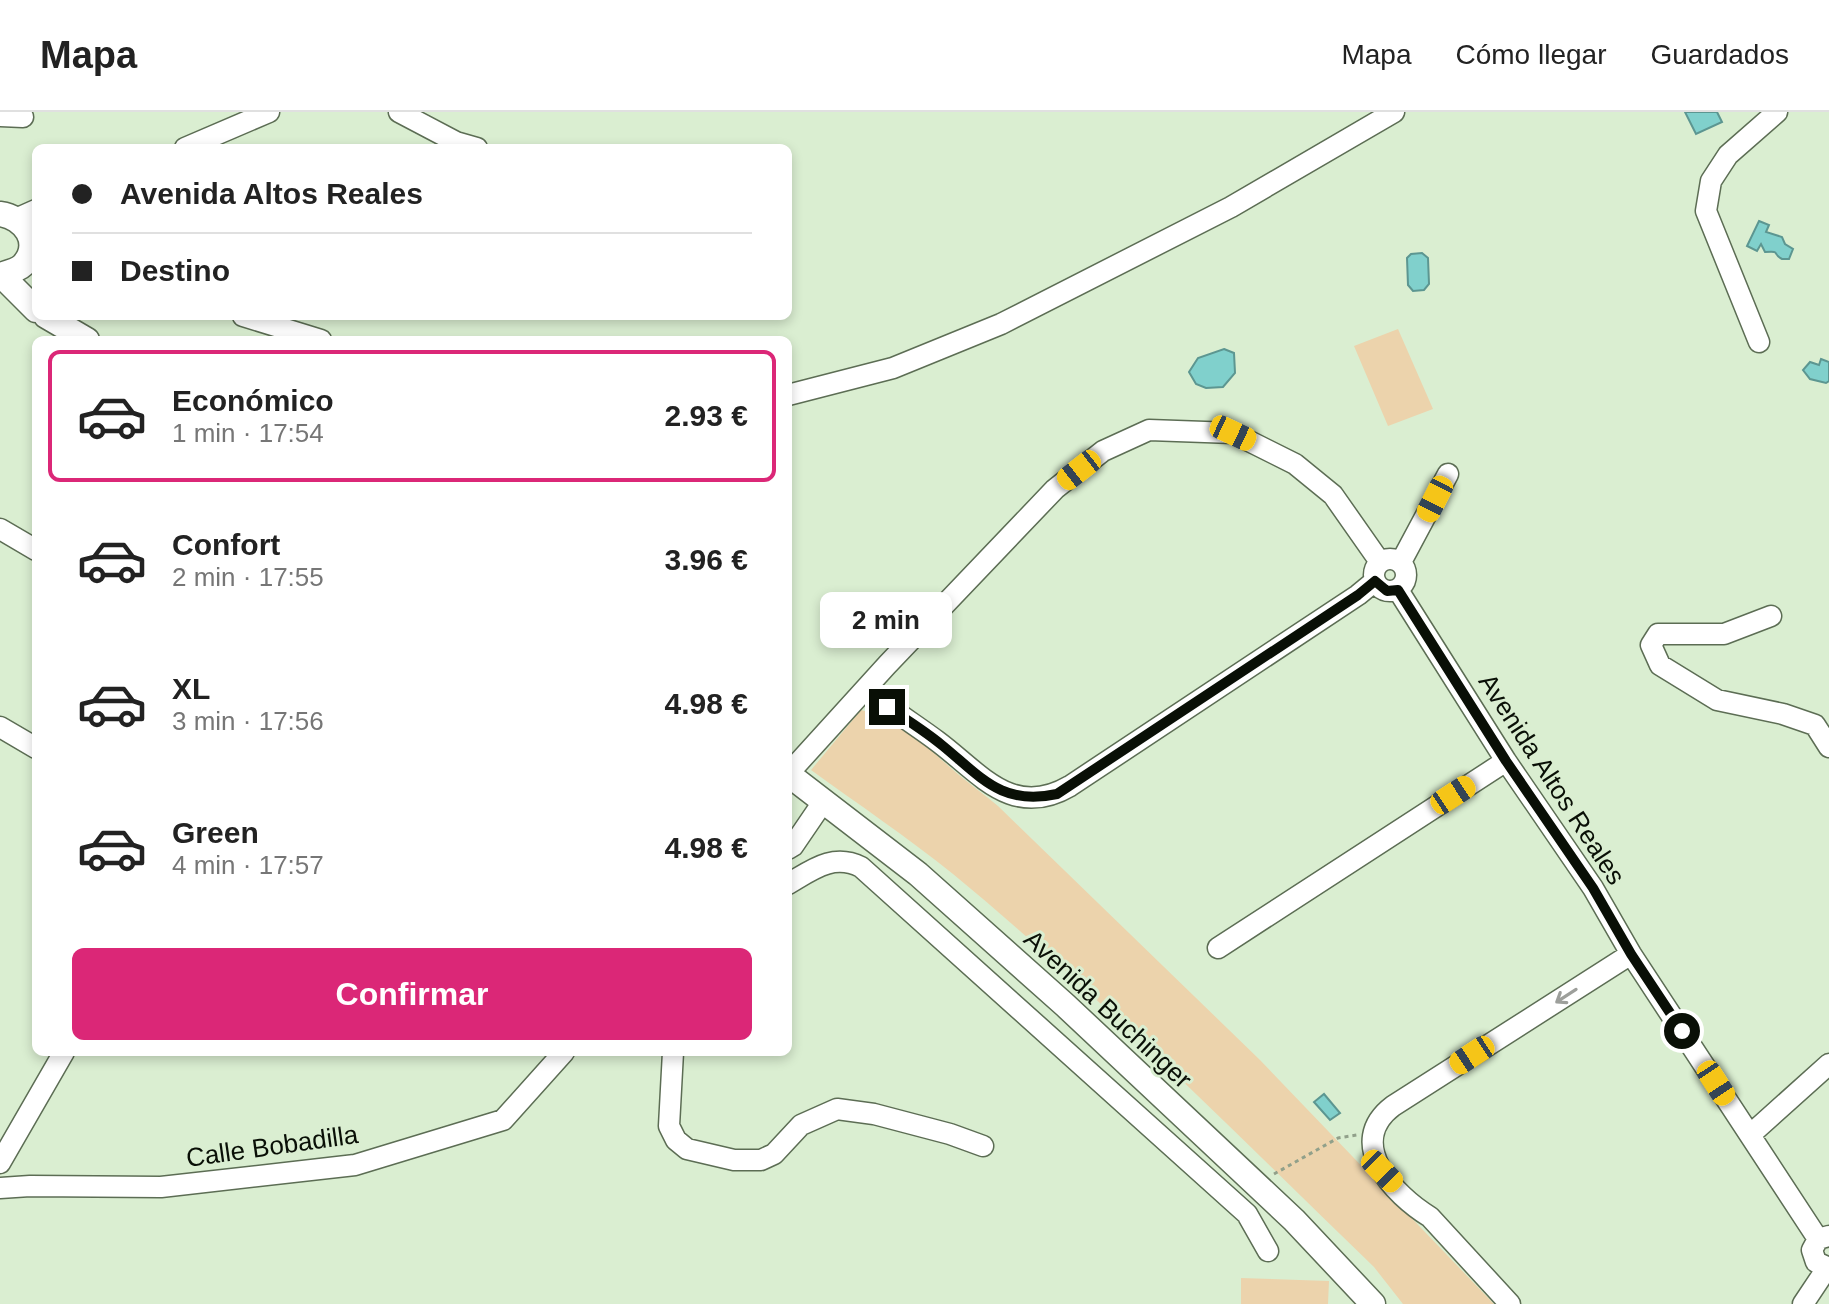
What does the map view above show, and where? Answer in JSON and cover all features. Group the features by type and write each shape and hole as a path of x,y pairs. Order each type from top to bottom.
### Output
{"street":[{"path":"194,144 269,112"},
{"path":"399,112 463,144"},
{"path":"792,394 893,368 1001,324 1231,207 1394,112"},
{"path":"1759,342 1706,211 1711,181 1728,155 1777,112"},
{"path":"18,214 32,241"},
{"path":"32,254 22,267 0,275 32,306"},
{"path":"53,320 80,336"},
{"path":"256,320 308,336"},
{"path":"792,770 1055,489 1103,451 1149,430 1233,433 1295,464 1333,495 1385,568"},
{"path":"868,689 887,707 1003,792 1021,797 1057,794 1345,604 1385,568 1448,474"},
{"path":"0,529 32,548"},
{"name":"Avenida Altos Reales","path":"1385,568 1387,591 1398,590 1506,761 1593,888 1631,954 1750,1135 1824,1238 1812,1250 1816,1262 1828,1268"},
{"path":"1771,616 1724,634 1658,634 1651,645 1660,665 1717,700 1783,714 1815,725 1829,747"},
{"path":"0,727 32,746"},
{"path":"1218,948 1506,761"},
{"name":"Avenida Buchinger","path":"792,777 929,884 1065,1005 1294,1220 1373,1304"},
{"path":"792,847 823,802"},
{"path":"792,882 829,862 840,860 861,867 1247,1214 1268,1251"},
{"path":"1510,1304 1430,1217 1419,1210 1382,1171 1372,1150 1372,1136 1381,1115 1393,1106 1631,954"},
{"path":"0,1163 62,1056"},
{"name":"Calle Bobadilla","path":"0,1188 161,1187 355,1165 503,1120 560,1056"},
{"path":"673,1056 669,1126 676,1140 687,1149 734,1160 761,1160 774,1154 801,1125 837,1109 874,1114 958,1136 983,1146"},
{"path":"1750,1135 1829,1064"},
{"path":"1803,1304 1828,1268"}],"path":[{"path":"1259,1187 1282,1167 1338,1138 1372,1136"}],"shaded area":[{"path":"1398,329 1433,409 1388,426 1354,346"},
{"path":"861,710 902,728 998,806 1260,1060 1494,1304 1403,1304 1374,1267 1062,968 953,874 811,770"},
{"path":"1241,1278 1329,1281 1328,1304 1241,1304"}],"water":[{"path":"1685,112 1717,112 1722,122 1696,134"},
{"path":"1759,221 1769,225 1766,232 1782,237 1785,244 1793,249 1789,259 1782,259 1775,252 1765,252 1761,244 1757,251 1747,246"},
{"path":"1422,253 1428,258 1429,284 1424,290 1413,291 1408,285 1407,258 1411,254"},
{"path":"1224,349 1234,353 1235,373 1223,387 1206,388 1196,384 1189,372 1198,358"},
{"path":"1821,359 1829,362 1829,381 1826,383 1810,379 1803,370 1810,362 1819,365"},
{"path":"1324,1094 1340,1113 1330,1120 1314,1102"}],"route":[{"path":"887,707 913,723 987,783 1003,792 1021,797 1057,794 1375,581 1387,591 1398,590 1506,761 1593,888 1631,954 1682,1031"}]}
